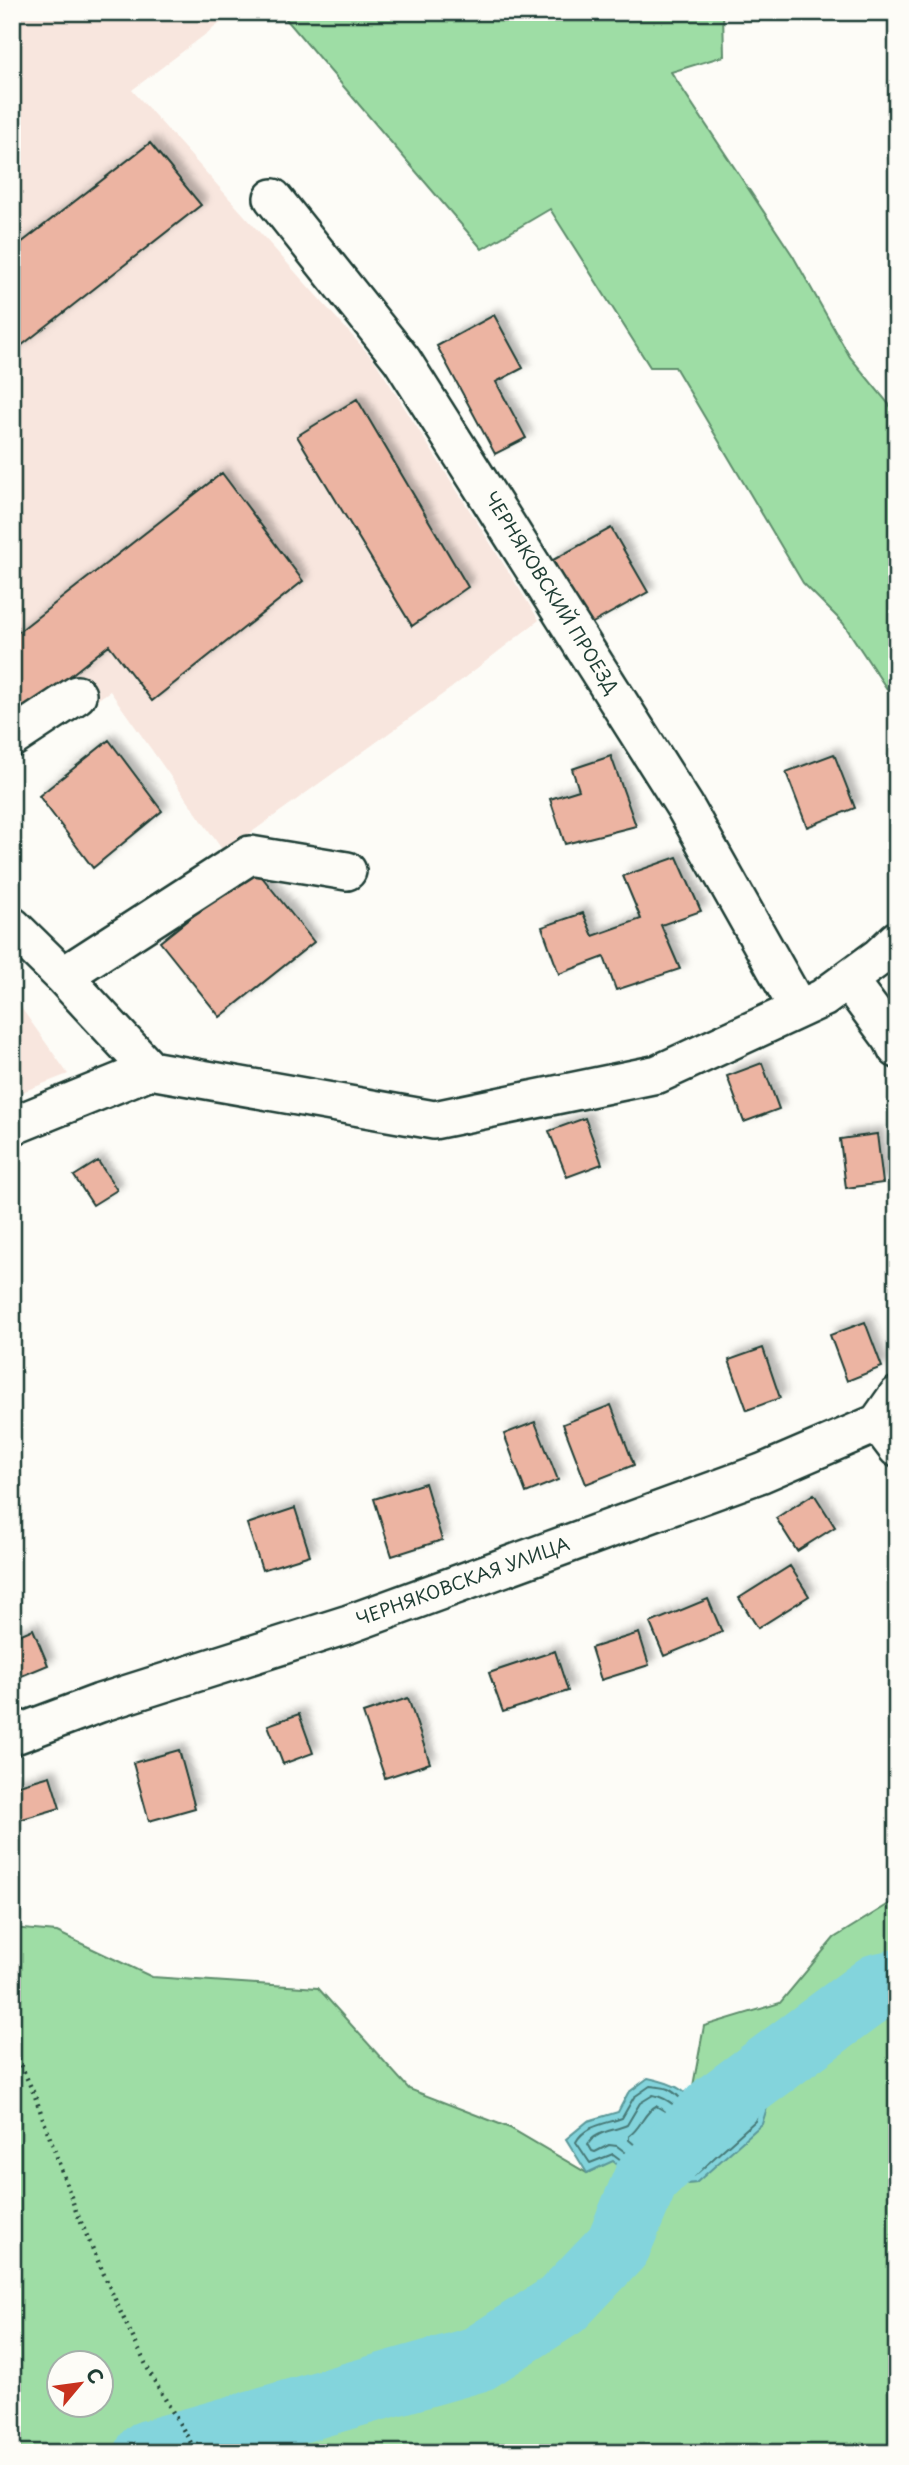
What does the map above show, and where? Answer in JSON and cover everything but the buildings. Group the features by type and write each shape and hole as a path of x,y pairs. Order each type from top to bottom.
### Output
{"street":[{"name":"ЧЕРНЯКОВСКИЙ ПРОЕЗД","path":"273,198 402,360 685,807 798,1008"},
{"path":"12,738 77,695"},
{"path":"63,976 250,855 347,871"},
{"path":"15,933 63,976 150,1070"},
{"path":"12,1126 150,1070 434,1120 658,1074 823,998 879,957 897,940"},
{"path":"848,980 897,1049"},
{"name":"ЧЕРНЯКОВСКАЯ УЛИЦА","path":"12,1736 100,1703 349,1624 762,1473 890,1422"}],"path":[{"path":"12,2046 35,2096 76,2211 121,2314 152,2377 197,2453"}],"shaded area":[{"path":"12,12 224,12 227,18 132,90 375,361 539,620 450,689 224,852 110,691 12,758"},
{"path":"12,995 68,1074 12,1096"}],"green space":[{"path":"280,12 723,12 724,56 671,72 793,256 850,357 897,414 897,704 843,623 803,583 675,367 650,367 550,209 482,249"},
{"path":"897,1899 897,2453 12,2453 12,1928 57,1932 152,1977 318,1988 409,2089 510,2128 587,2173 613,2160 633,2178 682,2184 696,2183 713,2126 691,2097 704,2026 780,2003 834,1938"}],"water":[{"path":"756,2066 778,2072 762,2124 696,2183 659,2186 633,2178 613,2161 587,2173 566,2139 588,2121 618,2112 628,2093 648,2078 680,2089 714,2125 729,2097"}],"waterway":[{"path":"148,2453 478,2359 562,2305 618,2246 646,2179 718,2105 878,1986 897,1982"}]}
